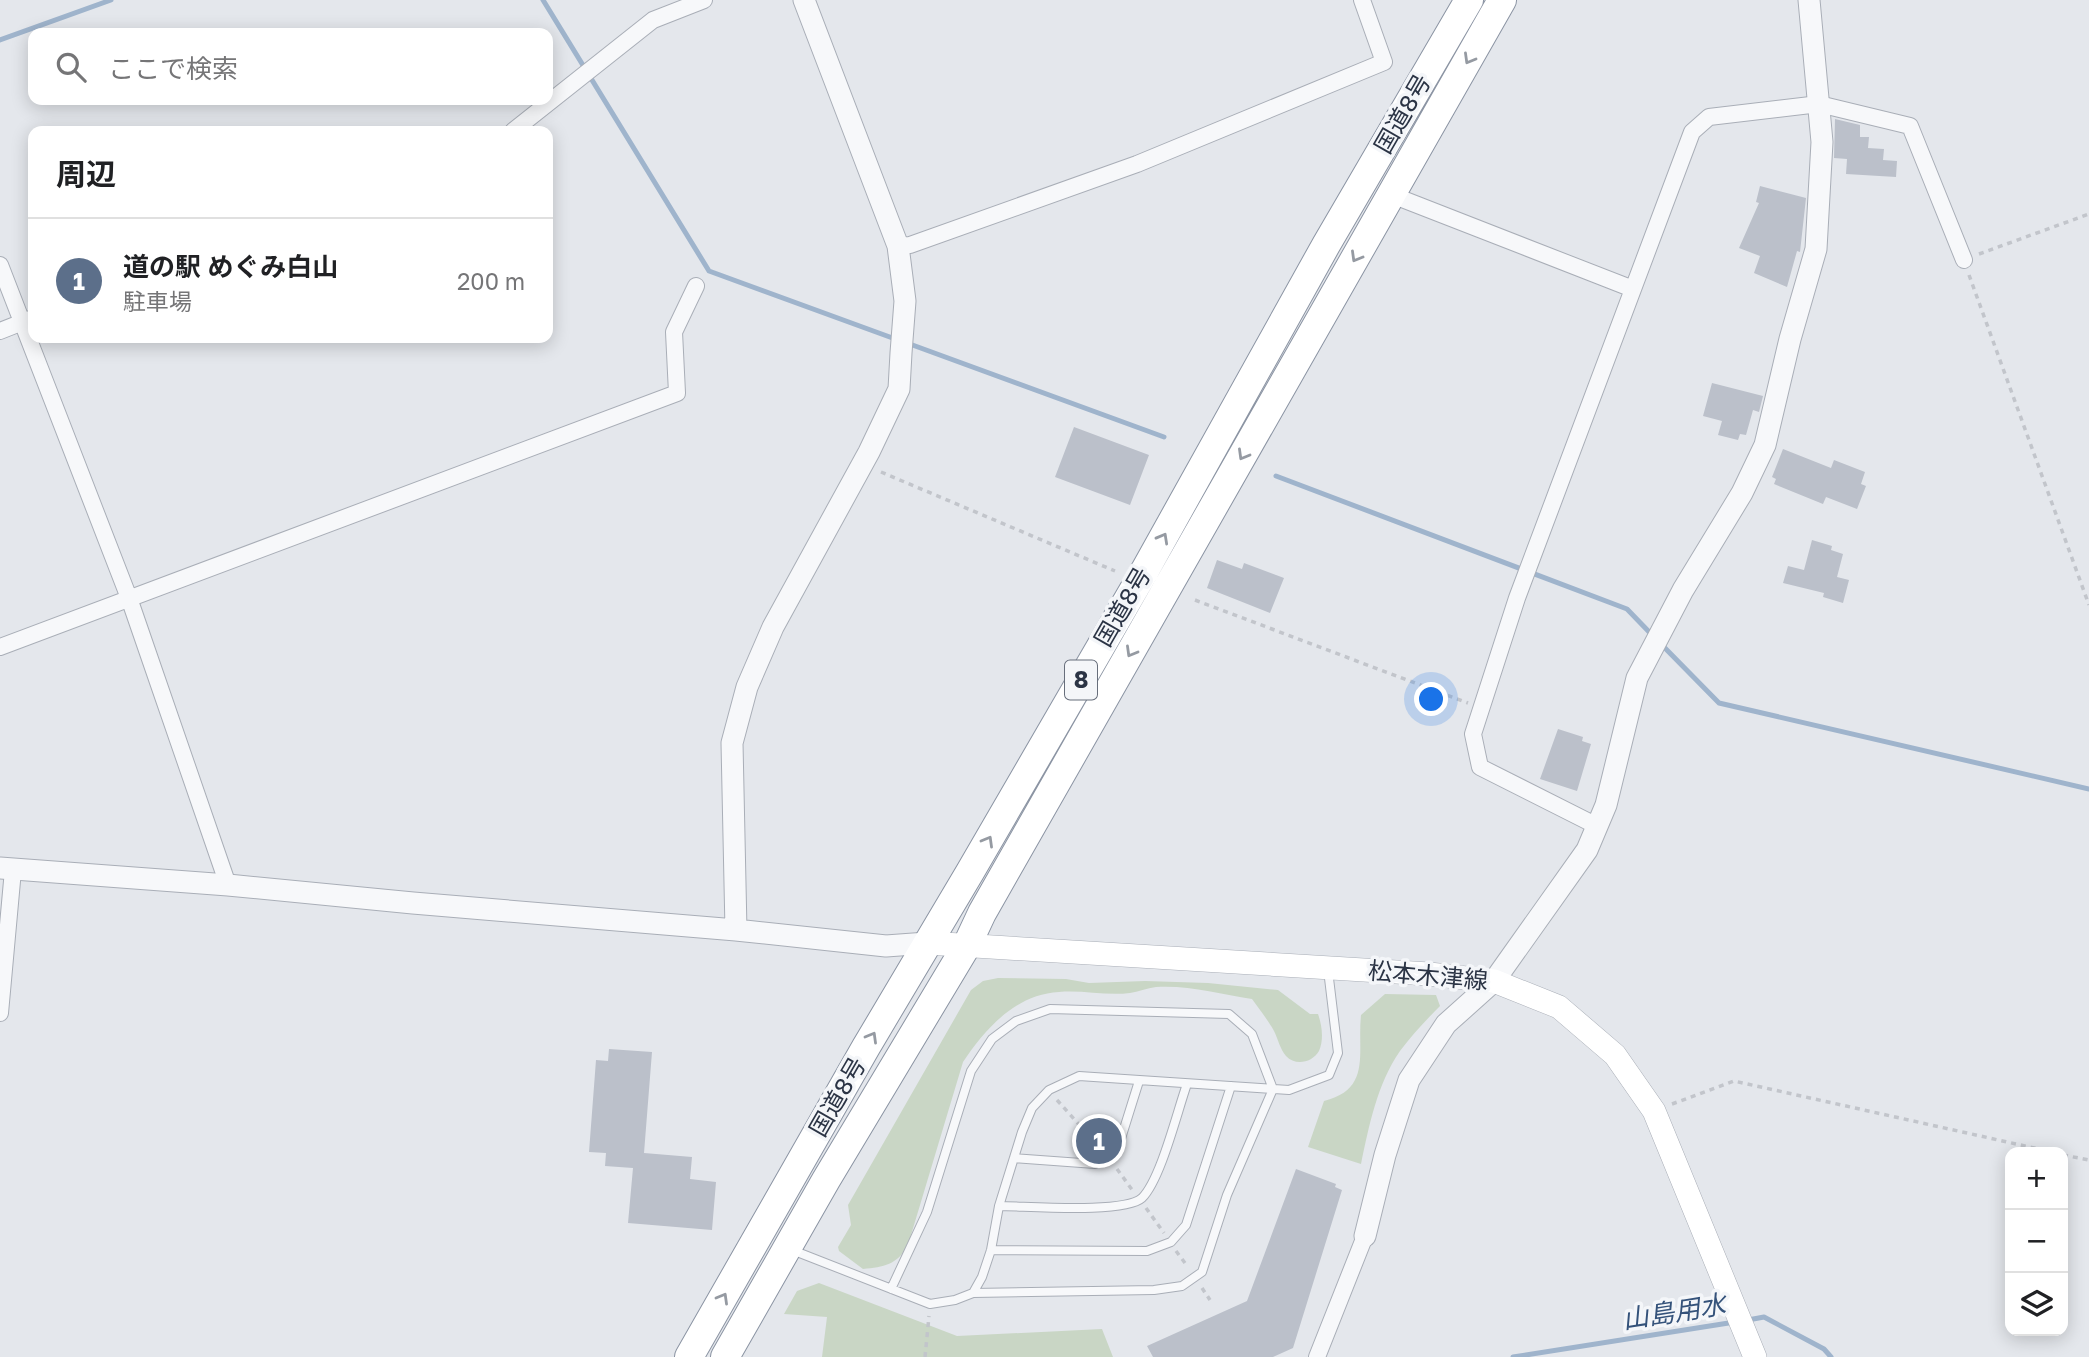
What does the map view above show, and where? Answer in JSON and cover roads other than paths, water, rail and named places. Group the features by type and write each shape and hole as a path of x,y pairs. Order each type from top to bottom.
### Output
{"highway":[{"name":"国道8号","path":"689,1357 1144,572 1326,245 1469,0"},
{"name":"国道8号","path":"725,1357 967,945 982,913 1502,0"}],"main road":[{"name":"松本木津線","path":"927,943 1327,967 1494,981 1559,1007 1615,1055 1654,1111 1755,1357"}],"street":[{"path":"553,99 653,20 704,0"},
{"path":"737,930 732,743 747,687 773,627 863,465 899,389 904,321 905,301 898,246 804,0"},
{"path":"898,246 1137,164 1384,62 1362,0"},
{"path":"1317,1357 1365,1236 1385,1155 1409,1080 1446,1024 1494,981 1587,850 1606,805 1637,678 1683,590 1742,492 1765,445 1790,339 1816,249 1822,142 1809,0"},
{"path":"1597,826 1480,767 1473,734 1531,559 1692,132 1709,117 1819,104 1910,126 1964,260"},
{"path":"519,126 546,105"},
{"path":"1392,195 1633,289"},
{"path":"0,265 27,320 0,331"},
{"path":"0,647 677,393 674,332 696,286"},
{"path":"35,343 129,598 228,885"},
{"path":"0,1013 6,869 228,885 413,904 737,930 886,946 927,943"}],"lane":[{"path":"973,1293 982,1277 999,1206 1032,1108 1049,1090 1079,1076 1289,1090 1329,1075 1338,1053 1327,967"},
{"path":"787,1248 891,1289 930,1304 955,1300 973,1293 1154,1290 1182,1286 1202,1272 1227,1195 1273,1088 1252,1034 1229,1014 1050,1009 1016,1021 992,1039 971,1072 927,1212 891,1289"},
{"path":"1014,1158 1095,1164 1109,1158 1118,1147 1139,1081"},
{"path":"999,1206 1119,1207 1140,1200 1154,1180 1187,1084"},
{"path":"990,1250 1147,1251 1171,1242 1186,1225 1231,1086"}],"waterway":[{"path":"33,28 111,0"},
{"path":"543,0 709,271 898,340"},
{"path":"0,40 28,30"},
{"path":"907,343 1164,437"},
{"path":"1276,476 1627,609 1654,637"},
{"path":"1661,644 1719,703 2089,789"},
{"name":"山島用水","path":"1748,1320 1764,1317 1824,1349 1831,1357"},
{"name":"山島用水","path":"1513,1357 1735,1322"}],"place":[{"name":"道の駅 めぐみ白山","path":"1099,1141"}]}
